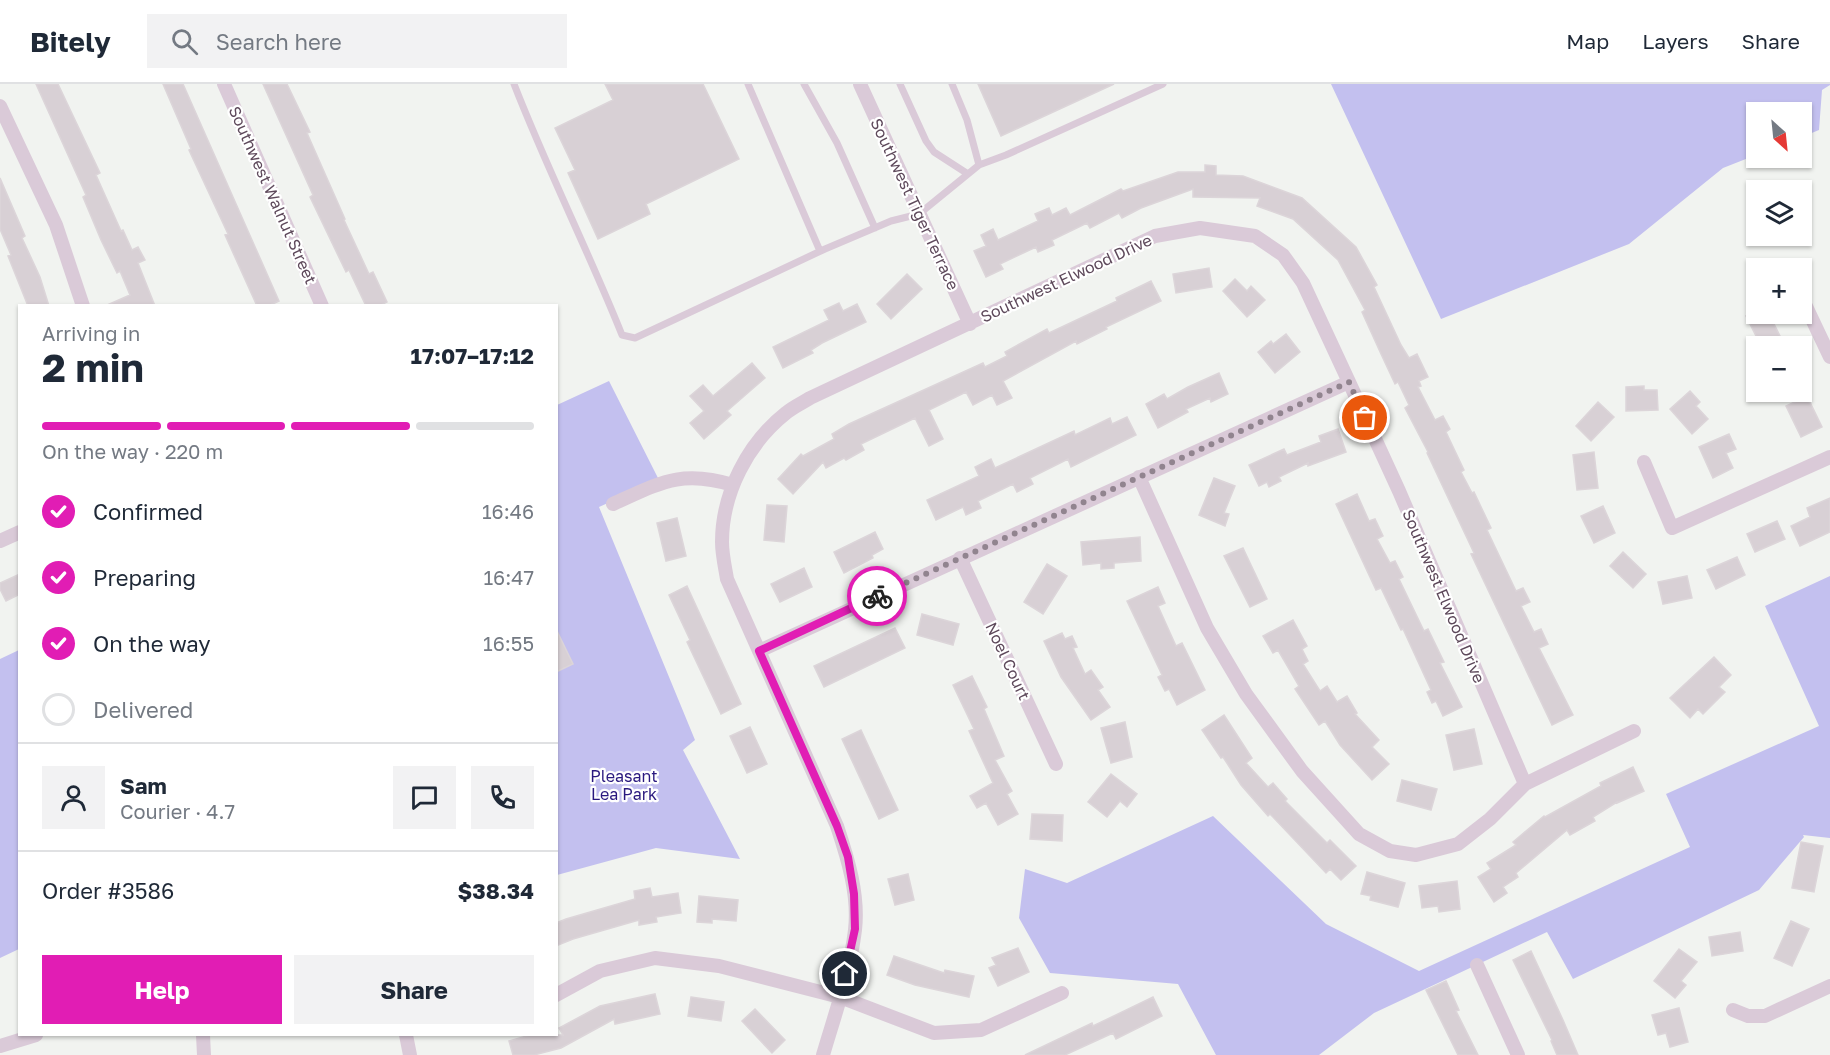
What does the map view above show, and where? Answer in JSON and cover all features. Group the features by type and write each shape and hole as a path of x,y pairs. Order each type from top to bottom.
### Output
{"street":[{"name":"Southwest Walnut Street","path":"224,84 321,304"},
{"name":"Southwest Tiger Terrace","path":"860,84 970,324"},
{"path":"0,106 56,225 82,304"},
{"name":"Southwest Elwood Drive","path":"823,1055 840,997 855,929 854,894 848,857 837,826 727,579 722,542 726,511 733,486 749,453 767,431 786,413 810,398 1155,236 1200,228 1255,236 1283,255 1302,284 1349,382 1525,784"},
{"path":"1812,319 1830,357"},
{"path":"759,651 1349,382"},
{"path":"1644,462 1672,528 1830,457"},
{"path":"1139,477 1207,628 1246,694 1302,771 1359,834 1390,851 1416,855 1458,844 1490,819 1525,784 1634,731"},
{"path":"613,504 666,481 710,478 733,486"},
{"path":"0,541 18,533"},
{"name":"Noel Court","path":"960,558 1056,764"},
{"path":"558,994 600,971 655,958 719,966 840,997 934,1033 981,1030 1062,993"},
{"path":"1477,965 1518,1055"},
{"path":"1733,1010 1748,1016 1765,1016 1830,986"},
{"path":"0,1046 33,1036"},
{"path":"203,1036 204,1055"},
{"path":"406,1036 410,1055"}],"lane":[{"path":"514,84 622,334 635,338 820,251 891,221 919,214 979,165 1163,84"},
{"path":"748,84 820,251"},
{"path":"804,84 837,143 875,228"},
{"path":"900,84 926,141 934,152 968,174"},
{"path":"952,84 967,120 979,165"}],"green space":[{"path":"1331,84 1830,84 1822,90 1819,130 1812,133 1812,102 1746,102 1746,159 1723,168 1629,244 1441,319"},
{"name":"Pleasant Lea Park","path":"609,381 659,480 599,507 695,740 683,750 740,859 656,848 558,875 558,405"},
{"path":"1830,576 1830,838 1803,835 1804,837 1759,890 1573,979 1547,932 1374,1013 1319,1055 1216,1055 1178,984 1050,973 1019,918 1025,869 1067,883 1213,816 1326,924 1419,971 1690,847 1666,794 1819,726 1765,606"},
{"path":"18,650 18,949 0,958 0,659"}],"building":[{"path":"36,84 58,84 100,173 96,175 121,231 123,230 132,250 138,247 145,260 138,263 154,304 110,304 130,295 120,271 117,273 101,240 83,197 86,195"},
{"path":"163,84 183,84 279,301 272,304 256,304 225,235 228,234 189,150 191,149"},
{"path":"263,84 287,84 310,132 307,133 344,220 369,274 373,272 387,302 365,304 349,270 346,272 310,197 313,195"},
{"path":"605,84 703,84 739,159 646,204 650,214 598,239 568,173 575,170 555,128 613,100"},
{"path":"978,84 1114,84 1001,136"},
{"path":"1205,165 1216,166 1216,175 1243,176 1302,198 1356,247 1377,285 1374,287 1401,345 1409,358 1417,354 1428,377 1419,381 1421,386 1418,387 1435,420 1443,416 1450,429 1446,432 1464,470 1461,472 1472,493 1474,492 1491,528 1487,530 1516,591 1523,588 1530,602 1521,606 1534,632 1541,629 1548,644 1539,648 1573,715 1552,725 1471,554 1474,553 1428,452 1405,408 1409,405 1398,382 1395,384 1381,354 1362,312 1365,310 1338,260 1293,219 1257,206 1260,198 1193,197 1193,189 1141,208 1122,218 1119,213 1090,228 1087,223 1052,240 1054,245 1038,252 1036,247 1000,264 1003,269 986,277 974,251 986,246 981,235 993,229 998,240 1038,221 1035,214 1049,208 1052,215 1066,208 1070,215 1121,189 1123,191 1178,172 1205,172"},
{"path":"0,178 25,236 22,238 40,277 48,304 27,304 0,229"},
{"path":"1209,268 1212,287 1176,293 1173,274"},
{"path":"907,274 922,289 891,319 877,304"},
{"path":"1235,279 1247,291 1251,286 1265,300 1247,317 1223,291"},
{"path":"1151,281 1161,301 1106,327 1107,329 1077,344 1076,341 1003,381 1012,398 997,405 992,395 973,405 966,392 929,410 943,439 929,446 915,418 861,444 864,450 846,460 844,458 826,468 823,462 793,494 778,479 801,454 803,456 834,439 832,434 849,424 983,363 985,367 1007,356 1005,352 1047,329 1049,333 1117,301 1116,298"},
{"path":"839,303 843,311 857,304 866,322 822,343 811,350 813,353 783,368 773,347 829,320 824,310"},
{"path":"1750,324 1774,324 1780,336 1756,336"},
{"path":"1286,334 1300,352 1275,373 1258,352 1271,341 1273,344"},
{"path":"752,363 765,378 727,411 731,415 704,439 690,423 704,411 690,396 703,385 713,396"},
{"path":"1219,373 1228,394 1211,402 1210,398 1186,409 1188,412 1158,428 1146,404 1164,394 1167,399"},
{"path":"1644,386 1644,390 1657,390 1658,410 1626,411 1626,387"},
{"path":"1690,391 1700,402 1696,406 1708,419 1692,434 1670,409"},
{"path":"1598,402 1614,417 1591,441 1576,426"},
{"path":"1794,402 1810,402 1822,427 1801,437 1786,406"},
{"path":"1127,417 1136,435 1071,467 1068,459 1030,478 1033,484 1017,492 1013,484 978,501 981,508 966,515 963,507 936,520 927,500 979,476 975,467 991,459 995,468 1074,431 1075,435 1110,418 1112,424"},
{"path":"1338,429 1346,452 1308,466 1308,463 1279,477 1281,481 1269,487 1267,482 1259,486 1249,465 1284,449 1287,455 1321,442 1319,436"},
{"path":"1729,434 1736,449 1726,453 1733,468 1713,478 1699,447"},
{"path":"1594,452 1598,488 1577,490 1573,455"},
{"path":"1214,478 1235,486 1224,513 1229,514 1225,526 1199,515"},
{"path":"1357,494 1369,521 1375,519 1383,536 1377,539 1390,563 1395,561 1403,577 1399,579 1424,631 1428,629 1444,662 1440,663 1462,707 1443,716 1436,701 1432,703 1427,692 1431,690 1403,629 1401,630 1381,588 1376,590 1336,504"},
{"path":"1830,498 1830,532 1800,546 1791,526 1810,517 1807,508"},
{"path":"767,505 787,506 784,542 764,540"},
{"path":"1603,506 1615,533 1594,543 1581,516"},
{"path":"677,518 686,556 666,561 657,523"},
{"path":"1777,521 1785,539 1755,552 1747,534"},
{"path":"875,532 883,549 872,555 873,558 844,573 834,552"},
{"path":"1140,537 1141,561 1114,563 1114,568 1101,569 1101,563 1083,565 1081,542"},
{"path":"1243,548 1267,599 1250,607 1224,556"},
{"path":"1623,552 1646,574 1633,588 1610,566"},
{"path":"1737,557 1745,575 1716,589 1707,570"},
{"path":"1047,564 1067,576 1043,614 1024,602"},
{"path":"804,568 812,587 780,602 771,584"},
{"path":"18,575 18,595 6,601 0,589 0,583"},
{"path":"1687,576 1692,598 1663,604 1658,582"},
{"path":"687,586 741,704 721,714 687,642 690,640 669,595"},
{"path":"1158,587 1165,603 1158,606 1176,646 1182,643 1205,690 1177,705 1169,689 1165,691 1158,677 1162,675 1127,601"},
{"path":"922,614 959,624 953,645 917,635"},
{"path":"1293,620 1307,646 1302,649 1308,661 1303,664 1320,691 1327,686 1337,702 1347,696 1357,713 1355,714 1379,740 1372,747 1389,764 1372,780 1340,745 1325,721 1319,725 1295,689 1299,686 1278,650 1273,653 1263,636"},
{"path":"895,628 905,648 824,687 814,666"},
{"path":"558,633 573,664 558,671"},
{"path":"1062,633 1065,639 1072,636 1077,647 1073,648 1085,674 1091,670 1103,687 1098,690 1110,707 1091,720 1061,677 1044,641"},
{"path":"1714,657 1731,675 1719,687 1725,692 1703,714 1698,709 1690,718 1670,698"},
{"path":"972,676 987,707 984,709 1004,756 995,760 1012,791 1007,794 1018,814 998,825 986,803 977,808 970,796 993,783 969,731 974,729 953,685"},
{"path":"1224,715 1252,758 1246,763 1268,787 1273,783 1287,799 1285,801 1327,843 1330,840 1356,866 1341,880 1330,869 1326,873 1270,814 1268,816 1241,785 1223,757 1221,758 1202,730"},
{"path":"1125,722 1132,757 1111,763 1101,728"},
{"path":"750,727 767,764 747,773 730,736"},
{"path":"1474,729 1482,764 1454,770 1446,735"},
{"path":"861,730 898,810 879,819 842,739"},
{"path":"1633,767 1644,791 1617,802 1593,817 1595,821 1570,835 1567,830 1516,873 1518,877 1503,887 1507,893 1494,902 1478,877 1491,869 1487,863 1516,845 1513,842 1544,816 1601,786 1600,783"},
{"path":"1111,774 1137,794 1127,807 1120,801 1107,817 1088,802"},
{"path":"1402,780 1437,789 1431,810 1397,801"},
{"path":"1032,814 1063,815 1062,841 1030,839"},
{"path":"1801,842 1823,846 1814,892 1792,888"},
{"path":"1367,872 1405,883 1398,907 1370,900 1371,896 1361,894"},
{"path":"908,874 914,900 895,905 888,879"},
{"path":"1457,881 1460,909 1439,912 1438,906 1422,908 1419,886"},
{"path":"650,888 652,897 678,893 681,913 656,917 657,922 639,925 639,920 558,945 558,922 635,899 634,891"},
{"path":"699,896 738,900 736,921 712,919 712,923 697,922"},
{"path":"1791,921 1809,929 1792,966 1774,958"},
{"path":"1740,932 1743,951 1712,956 1709,937"},
{"path":"1018,948 1029,972 998,986 989,968 996,965 992,958"},
{"path":"1679,949 1697,962 1681,981 1686,985 1675,998 1654,981"},
{"path":"1531,951 1578,1055 1557,1055 1513,960"},
{"path":"894,956 944,973 945,970 974,976 969,997 915,985 887,975"},
{"path":"1446,981 1459,1010 1456,1011 1478,1055 1458,1055 1426,990"},
{"path":"655,994 660,1014 615,1024 614,1019 561,1048 534,1055 513,1055 509,1041 526,1036 563,1035 559,1028 600,1006"},
{"path":"691,997 724,1002 721,1021 688,1016"},
{"path":"1153,997 1162,1016 1116,1039 1113,1033 1065,1055 1025,1055 1092,1023 1093,1026"},
{"path":"1679,1008 1688,1042 1670,1047 1666,1033 1658,1035 1652,1015"},
{"path":"755,1009 785,1040 772,1053 742,1021"}],"way so far":[{"path":"877,596 1349,382 1365,418"}],"route":[{"path":"845,974 855,929 854,894 848,857 837,826 759,651 877,596"}]}
